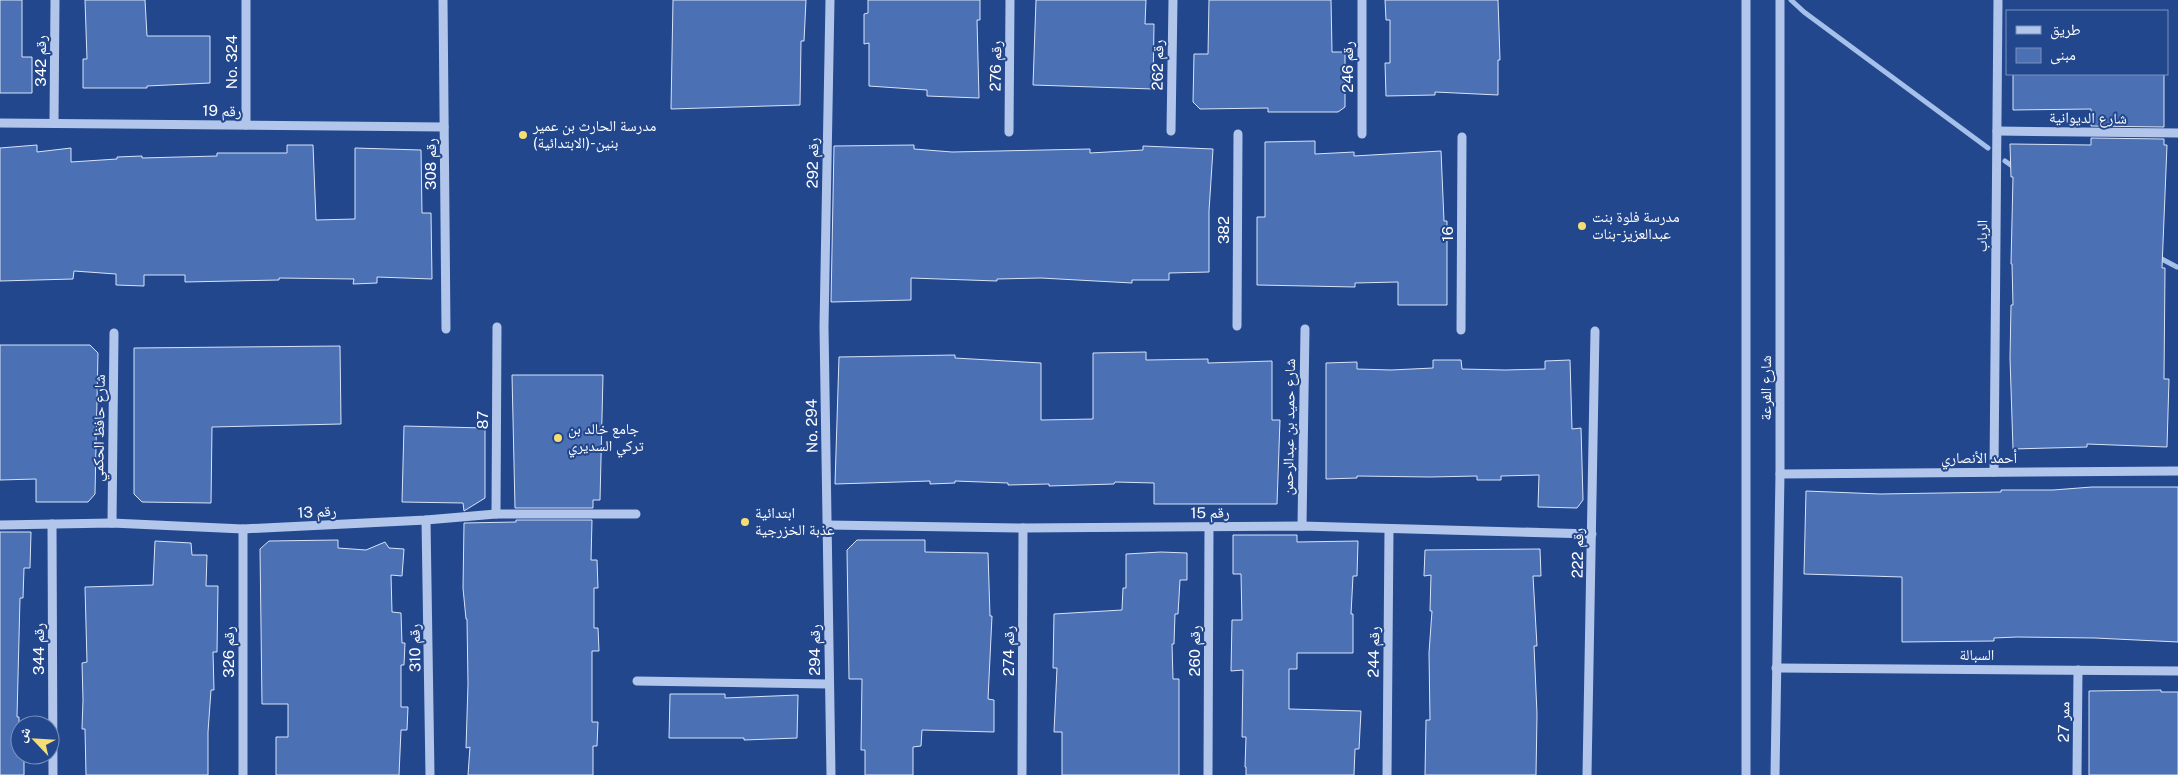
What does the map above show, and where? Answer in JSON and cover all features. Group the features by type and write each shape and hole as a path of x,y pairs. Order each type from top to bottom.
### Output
{"street":[{"name":"رقم 342","path":"54,0 54,122"},
{"name":"No. 324","path":"246,0 246,125"},
{"name":"رقم 308","path":"443,0 446,329"},
{"name":"رقم 292","path":"824,327 830,0"},
{"name":"رقم 276","path":"1009,132 1010,0"},
{"name":"رقم 262","path":"1171,131 1173,0"},
{"name":"رقم 246","path":"1362,0 1362,134"},
{"name":"شارع الفرعة","path":"1746,0 1746,775"},
{"name":"شارع الفرعة","path":"1775,775 1780,474 1780,0"},
{"name":"الرباب","path":"1994,472 1998,0"},
{"name":"رقم 19","path":"0,123 444,127"},
{"name":"شارع الديوانية","path":"1997,131 2178,133"},
{"name":"382","path":"1237,326 1238,134"},
{"name":"16","path":"1461,330 1462,137"},
{"name":"87","path":"496,514 497,327"},
{"name":"No. 294","path":"824,327 828,525"},
{"name":"شارع حميد بن عبدالرحمن","path":"1302,526 1305,329"},
{"name":"رقم 222","path":"1587,775 1595,331"},
{"name":"شارع حافظ الحكمي","path":"112,523 114,333"},
{"name":"أحمد الأنصاري","path":"1780,474 2178,471"},
{"name":"رقم 13","path":"0,525 112,523 243,529 426,520 496,514 636,514"},
{"name":"رقم 310","path":"426,520 430,775"},
{"name":"رقم 344","path":"52,524 53,775"},
{"name":"رقم 15","path":"828,525 1023,528 1302,526 1592,534"},
{"name":"رقم 294","path":"828,525 831,775"},
{"name":"رقم 260","path":"1208,775 1209,527"},
{"name":"رقم 274","path":"1022,775 1023,528"},
{"name":"رقم 326","path":"243,529 243,775"},
{"name":"رقم 244","path":"1387,775 1389,529"},
{"name":"السبالة","path":"1776,668 2178,671"},
{"name":"ممر 27","path":"2077,775 2078,670"},
{"path":"637,681 829,684"}],"building":[{"path":"0,0 22,0 22,57 32,57 32,93 0,93"},
{"path":"85,0 145,0 147,36 210,36 210,83 147,86 147,88 83,88 83,59 87,59"},
{"path":"673,0 806,0 804,41 801,41 800,105 671,109"},
{"path":"868,0 980,0 980,20 977,20 979,98 927,96 927,90 869,86 869,43 864,44 864,14 868,13"},
{"path":"1036,0 1146,0 1145,24 1154,24 1153,89 1033,85"},
{"path":"1209,0 1331,0 1332,52 1345,52 1345,107 1338,112 1268,112 1268,108 1200,109 1193,102 1194,54 1208,54"},
{"path":"1385,0 1498,0 1500,60 1498,60 1498,95 1435,92 1435,95 1386,96 1385,63 1390,63 1390,20 1386,20"},
{"path":"2013,75 2164,75 2164,127 2091,126 2091,109 2013,110"},
{"path":"2091,138 2164,139 2164,145 2167,145 2162,268 2165,268 2164,379 2169,379 2167,447 2087,444 2087,447 2013,449 2010,358 2011,305 2013,305 2011,264 2013,177 2011,177 2010,144 2091,145"},
{"path":"1315,141 1315,154 1354,152 1354,156 1441,151 1444,221 1447,221 1447,305 1398,305 1398,282 1355,283 1355,287 1257,285 1257,217 1265,217 1265,142"},
{"path":"37,145 37,152 71,148 71,162 117,159 117,157 217,156 217,153 287,153 287,145 313,145 316,220 355,219 355,148 421,150 422,213 431,213 432,279 377,277 377,283 353,284 354,279 279,278 279,280 185,282 185,275 144,275 144,286 116,285 116,274 74,271 73,279 0,281 0,148"},
{"path":"914,145 914,149 952,152 1090,149 1090,153 1143,150 1143,146 1213,149 1209,211 1209,272 1169,273 1169,280 1132,280 1132,283 1041,278 997,279 997,281 911,278 911,300 831,302 834,146"},
{"path":"0,345 90,345 98,353 95,494 88,502 36,502 36,479 0,480"},
{"path":"340,346 341,424 212,427 211,503 142,502 134,494 134,348"},
{"path":"1146,352 1146,360 1208,359 1208,363 1272,361 1272,420 1280,420 1277,504 1154,504 1154,483 1115,482 1114,484 1049,486 1049,484 1008,485 1008,483 955,481 955,483 930,484 930,481 835,484 839,357 955,355 955,358 1041,363 1041,420 1093,419 1093,353"},
{"path":"1433,360 1461,360 1462,369 1505,370 1545,369 1545,361 1570,360 1572,429 1581,428 1583,500 1577,508 1538,507 1539,475 1501,476 1501,480 1477,480 1477,476 1357,476 1357,478 1326,479 1326,363 1357,362 1357,369 1391,370 1433,368"},
{"name":"جامع خالد بن تركي السديري","path":"512,375 603,375 600,500 593,500 593,508 515,508"},
{"path":"404,426 485,428 485,498 464,511 463,503 402,502"},
{"path":"2092,487 2178,487 2178,642 2017,637 1994,638 1994,641 1902,642 1902,577 1804,574 1806,491 1880,494 2001,492 2001,490 2053,490"},
{"path":"516,520 592,520 591,560 597,560 598,588 594,588 594,628 598,628 599,651 592,651 592,722 598,722 597,746 593,746 593,775 468,775 470,747 466,748 468,684 467,619 463,588 464,523 516,522"},
{"path":"0,532 31,532 30,568 24,568 23,598 20,598 17,715 10,715 10,765 24,765 24,775 0,775"},
{"path":"1233,535 1297,535 1297,542 1358,541 1357,576 1353,576 1351,614 1353,614 1353,653 1297,653 1297,669 1289,669 1289,709 1361,711 1359,749 1355,749 1354,775 1246,775 1246,737 1242,737 1243,670 1231,671 1232,620 1242,620 1241,574 1233,574"},
{"path":"338,540 338,548 366,550 385,542 389,548 404,549 402,576 391,575 392,612 401,613 402,643 405,643 404,665 401,665 401,707 408,707 407,730 401,730 399,775 276,775 276,737 288,737 288,704 262,704 260,549 269,541"},
{"path":"857,540 925,540 925,552 988,553 990,616 992,616 988,699 994,700 994,732 922,730 921,746 913,747 913,775 865,775 865,750 861,750 862,679 849,679 847,550"},
{"path":"155,541 191,543 192,555 207,555 206,586 218,586 217,652 213,652 214,690 211,690 208,732 208,775 86,775 85,729 82,729 82,663 87,662 85,587 153,585"},
{"path":"1540,549 1541,576 1533,576 1537,646 1534,646 1537,714 1536,775 1425,775 1426,720 1430,720 1429,653 1432,611 1430,611 1431,575 1424,576 1425,550"},
{"path":"1187,553 1187,580 1180,580 1178,614 1175,614 1174,644 1172,644 1173,679 1179,679 1179,775 1062,775 1062,732 1054,732 1057,668 1053,668 1054,614 1122,610 1123,588 1126,588 1126,554"},
{"path":"2161,690 2161,692 2178,692 2178,775 2089,775 2089,691"},
{"path":"670,694 725,694 725,698 798,695 797,738 744,740 744,738 669,738"}],"waterway":[{"path":"1791,0 1804,12 1988,148"},
{"path":"2005,161 2015,168"},
{"path":"2158,257 2177,267"}],"place":[{"name":"مدرسة الحارث بن عمير (الابتدائية)-بنين","path":"523,135"},
{"name":"مدرسة فلوة بنت عبدالعزيز-بنات","path":"1582,226"},
{"name":"جامع خالد بن تركي السديري","path":"558,438"},
{"name":"ابتدائية عذبة الخزرجية","path":"745,522"}]}
